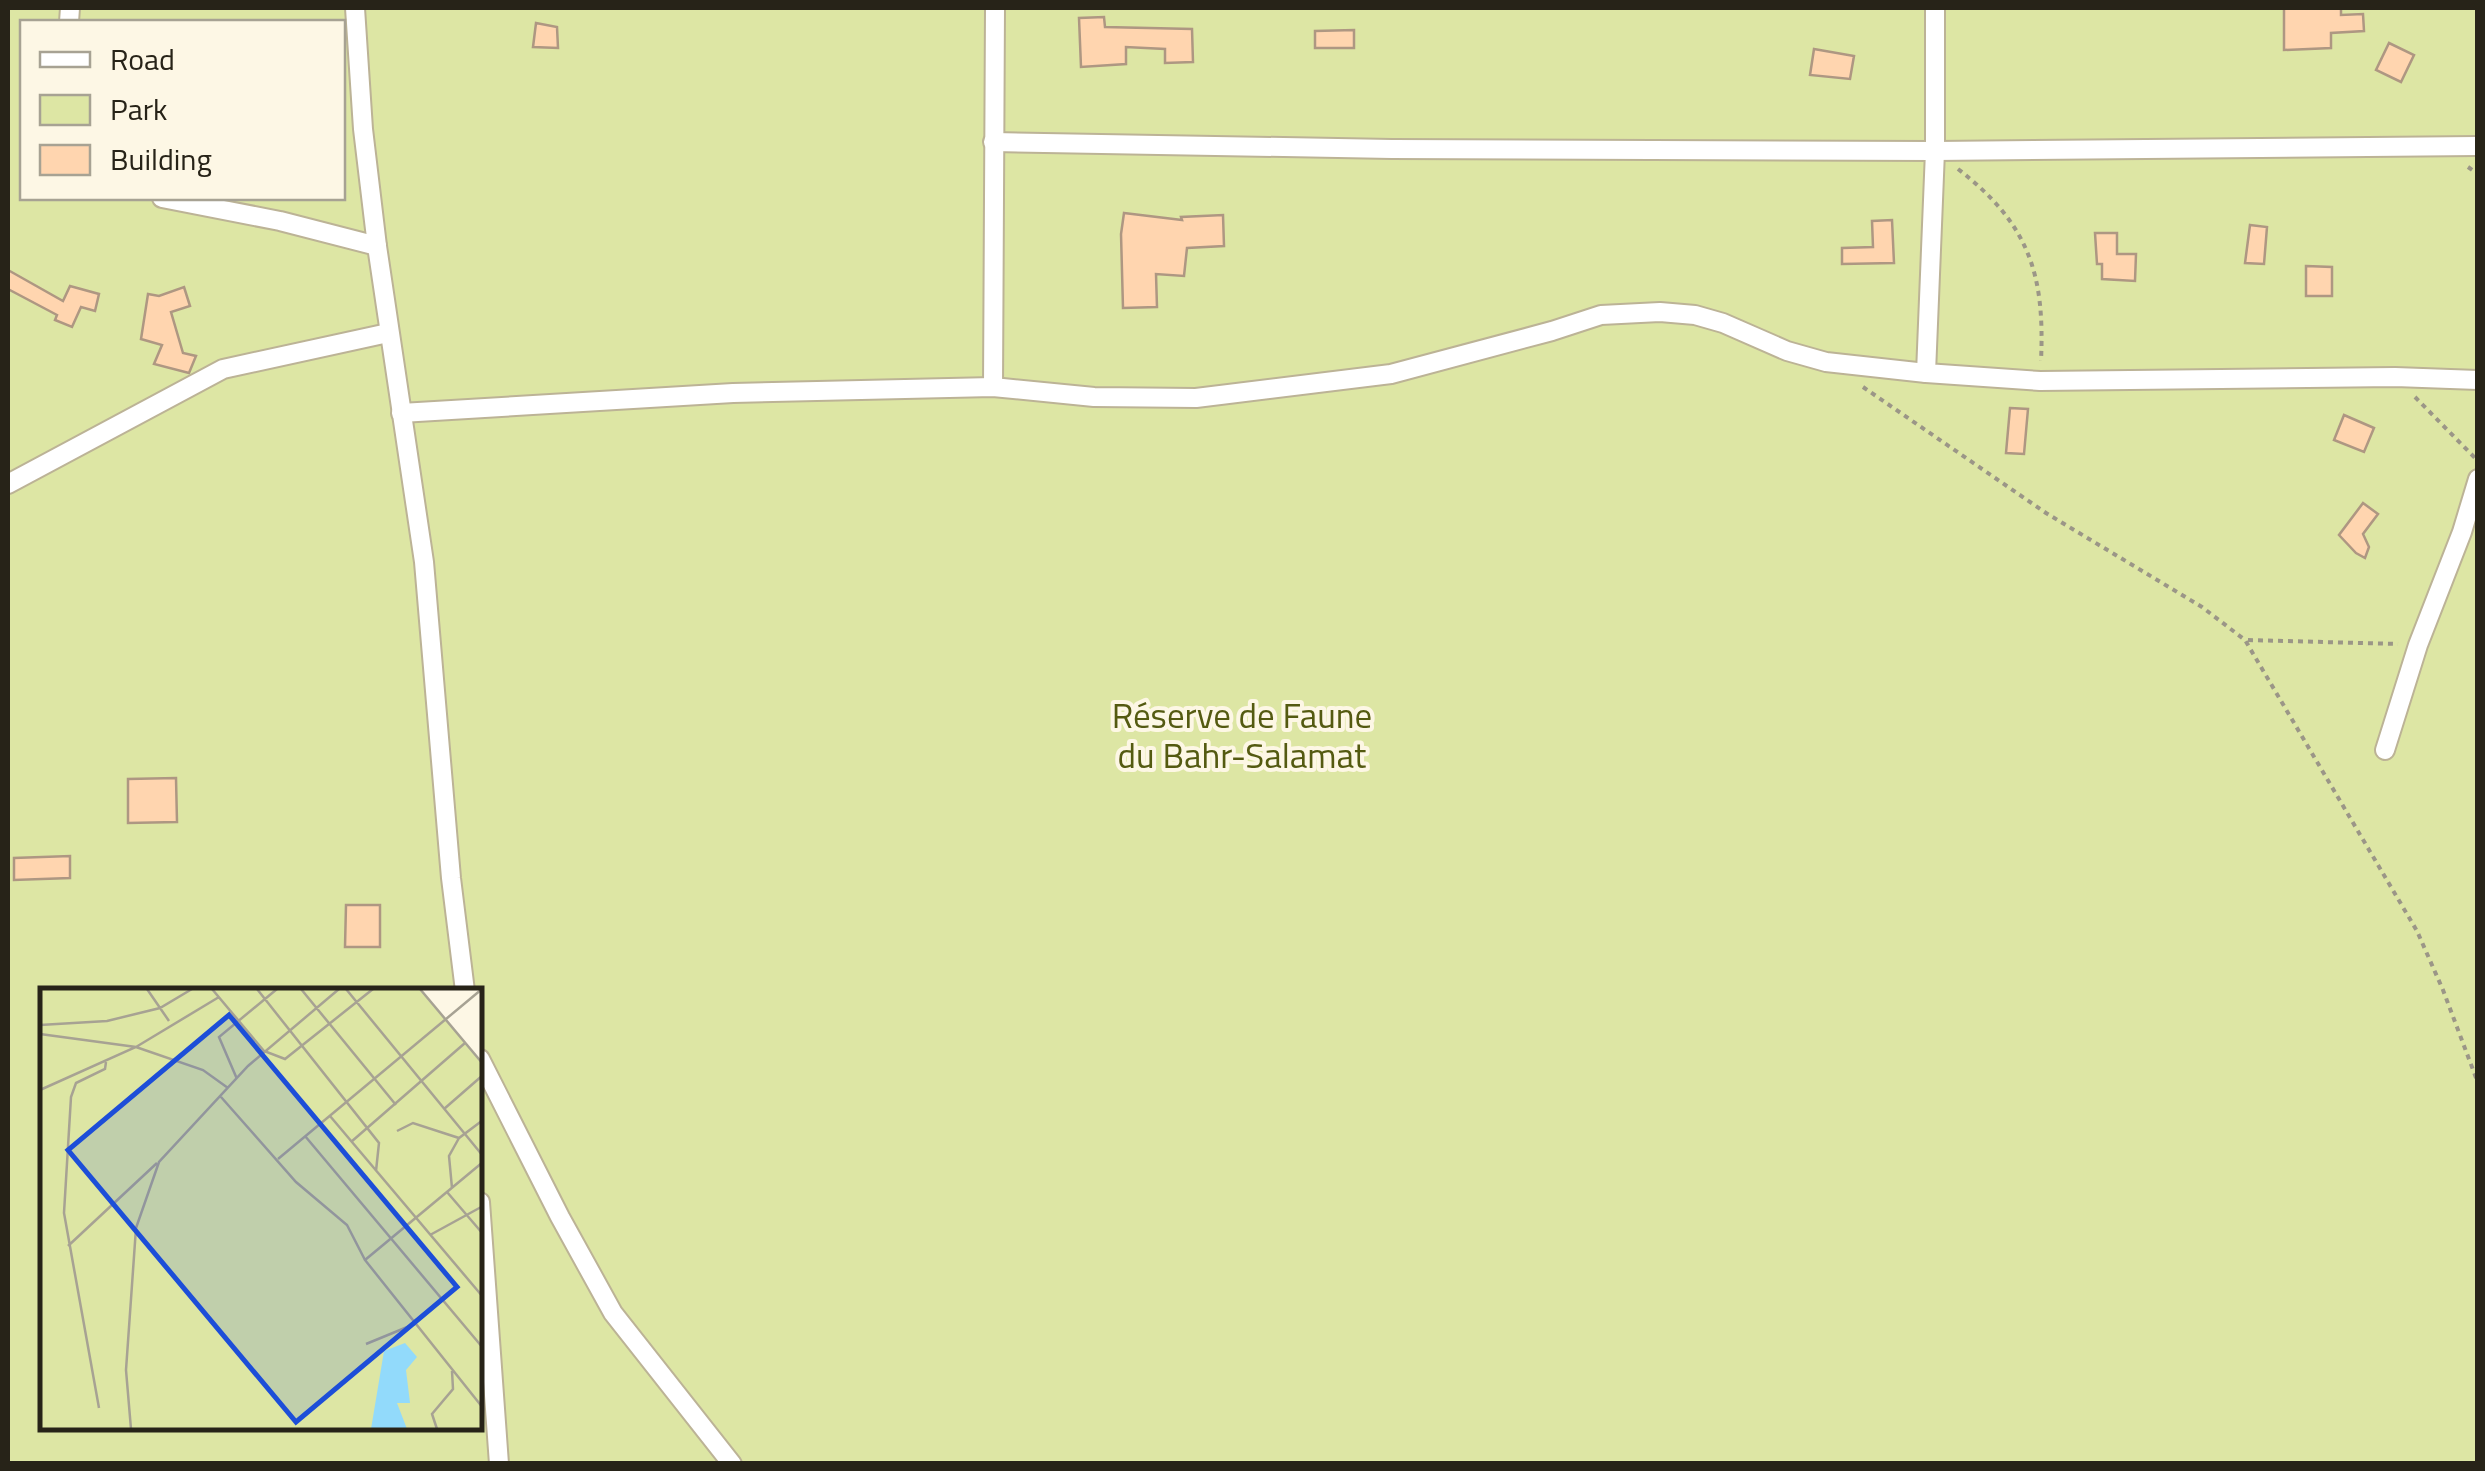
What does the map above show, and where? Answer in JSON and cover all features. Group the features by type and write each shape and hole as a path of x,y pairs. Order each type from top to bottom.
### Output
{"street":[{"path":"355,8 363,129 377,246 424,562 450,878 465,988"},
{"path":"992,387 995,8"},
{"path":"1926,374 1936,8"},
{"path":"993,142 1392,149 1935,151 2478,146"},
{"path":"172,200 280,221 377,246"},
{"path":"401,413 733,392 992,387 1094,397 1196,398 1392,374 1600,315 1660,312 1723,323 1788,351 1826,362 1926,374 2040,380 2478,380"},
{"path":"8,484 223,369 388,333"},
{"path":"2385,750 2478,479"},
{"path":"482,1063 614,1313 732,1464"},
{"path":"482,1230 499,1464"}],"path":[{"path":"1935,151 1992,198 2032,255 2039,280 2040,380"},
{"path":"2395,377 2478,461"},
{"path":"1856,382 2046,513 2202,607 2245,640 2417,931 2478,1083"},
{"path":"2245,640 2418,645"}],"green space":[{"name":"Réserve de Faune du Bahr-Salamat","path":"8,8 2477,8 2477,1463 8,1463"}],"building":[{"path":"2284,8 2341,8 2341,15 2363,14 2364,31 2331,33 2331,48 2284,50"},
{"path":"1104,17 1105,27 1192,29 1193,62 1165,63 1165,49 1126,47 1126,64 1081,67 1079,18"},
{"path":"536,23 557,27 558,48 533,47"},
{"path":"1354,30 1354,48 1315,48 1315,31"},
{"path":"2389,43 2414,55 2401,82 2376,70"},
{"path":"1814,49 1854,56 1850,79 1810,75"},
{"path":"1124,213 1182,220 1181,217 1223,215 1224,246 1187,248 1184,276 1156,274 1157,307 1123,308"},
{"path":"1892,220 1894,263 1842,264 1842,248 1873,247 1872,221"},
{"path":"2250,225 2267,227 2264,264 2245,263"},
{"path":"2095,233 2117,233 2117,254 2136,254 2135,281 2102,279"},
{"path":"2306,266 2332,267 2332,296 2306,296"},
{"path":"8,270 63,301 70,286 99,294 95,311 81,307 72,327 55,320 57,315 8,289"},
{"path":"184,287 190,306 171,312 183,353 196,356 189,373 154,364 162,345 141,339 148,294 159,296"},
{"path":"2010,408 2028,409 2024,454 2006,453"},
{"path":"2344,415 2374,428 2364,452 2334,440"},
{"path":"2363,503 2378,514 2363,534 2369,547 2365,558 2339,535"},
{"path":"176,778 177,822 128,823 128,779"},
{"path":"70,856 70,878 14,880 14,858"},
{"path":"346,905 380,905 380,947 345,947"}]}
